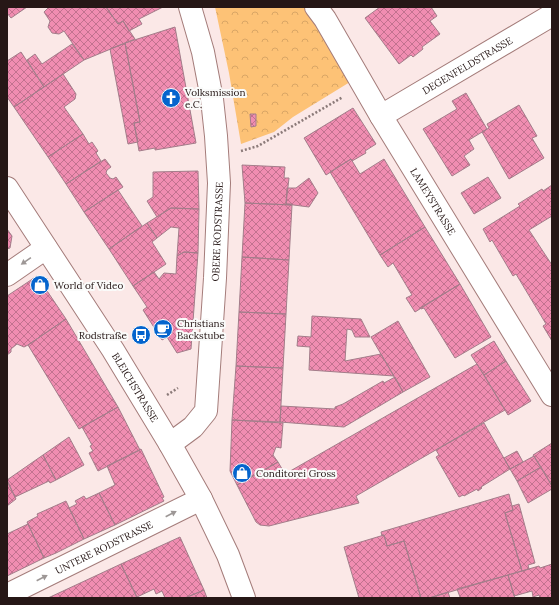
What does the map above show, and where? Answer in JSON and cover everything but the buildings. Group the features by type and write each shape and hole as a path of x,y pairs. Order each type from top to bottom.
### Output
{"street":[{"name":"OBERE RODSTRASSE","path":"170,444 193,427 206,411 215,278 219,184 218,158 212,99 203,52 190,7"},
{"name":"LAMEYSTRASSE","path":"316,7 325,18 381,116 552,395"},
{"name":"DEGENFELDSTRASSE","path":"381,116 552,15"},
{"name":"BLEICHSTRASSE","path":"7,188 113,350 170,444 201,499 228,555 244,598"},
{"path":"7,275 46,248"},
{"name":"UNTERE RODSTRASSE","path":"7,595 201,499"}],"path":[{"path":"218,158 258,146 364,85"}],"green space":[{"path":"215,7 305,7 350,82 293,117 274,132 241,144 229,73"}],"place":[{"name":"Volksmission e.C.","path":"171,98"},
{"name":"World of Video","path":"40,285"},
{"name":"Christians Backstube","path":"163,329"},
{"name":"Rodstraße","path":"141,335"},
{"name":"Conditorei Gross","path":"242,473"}]}
